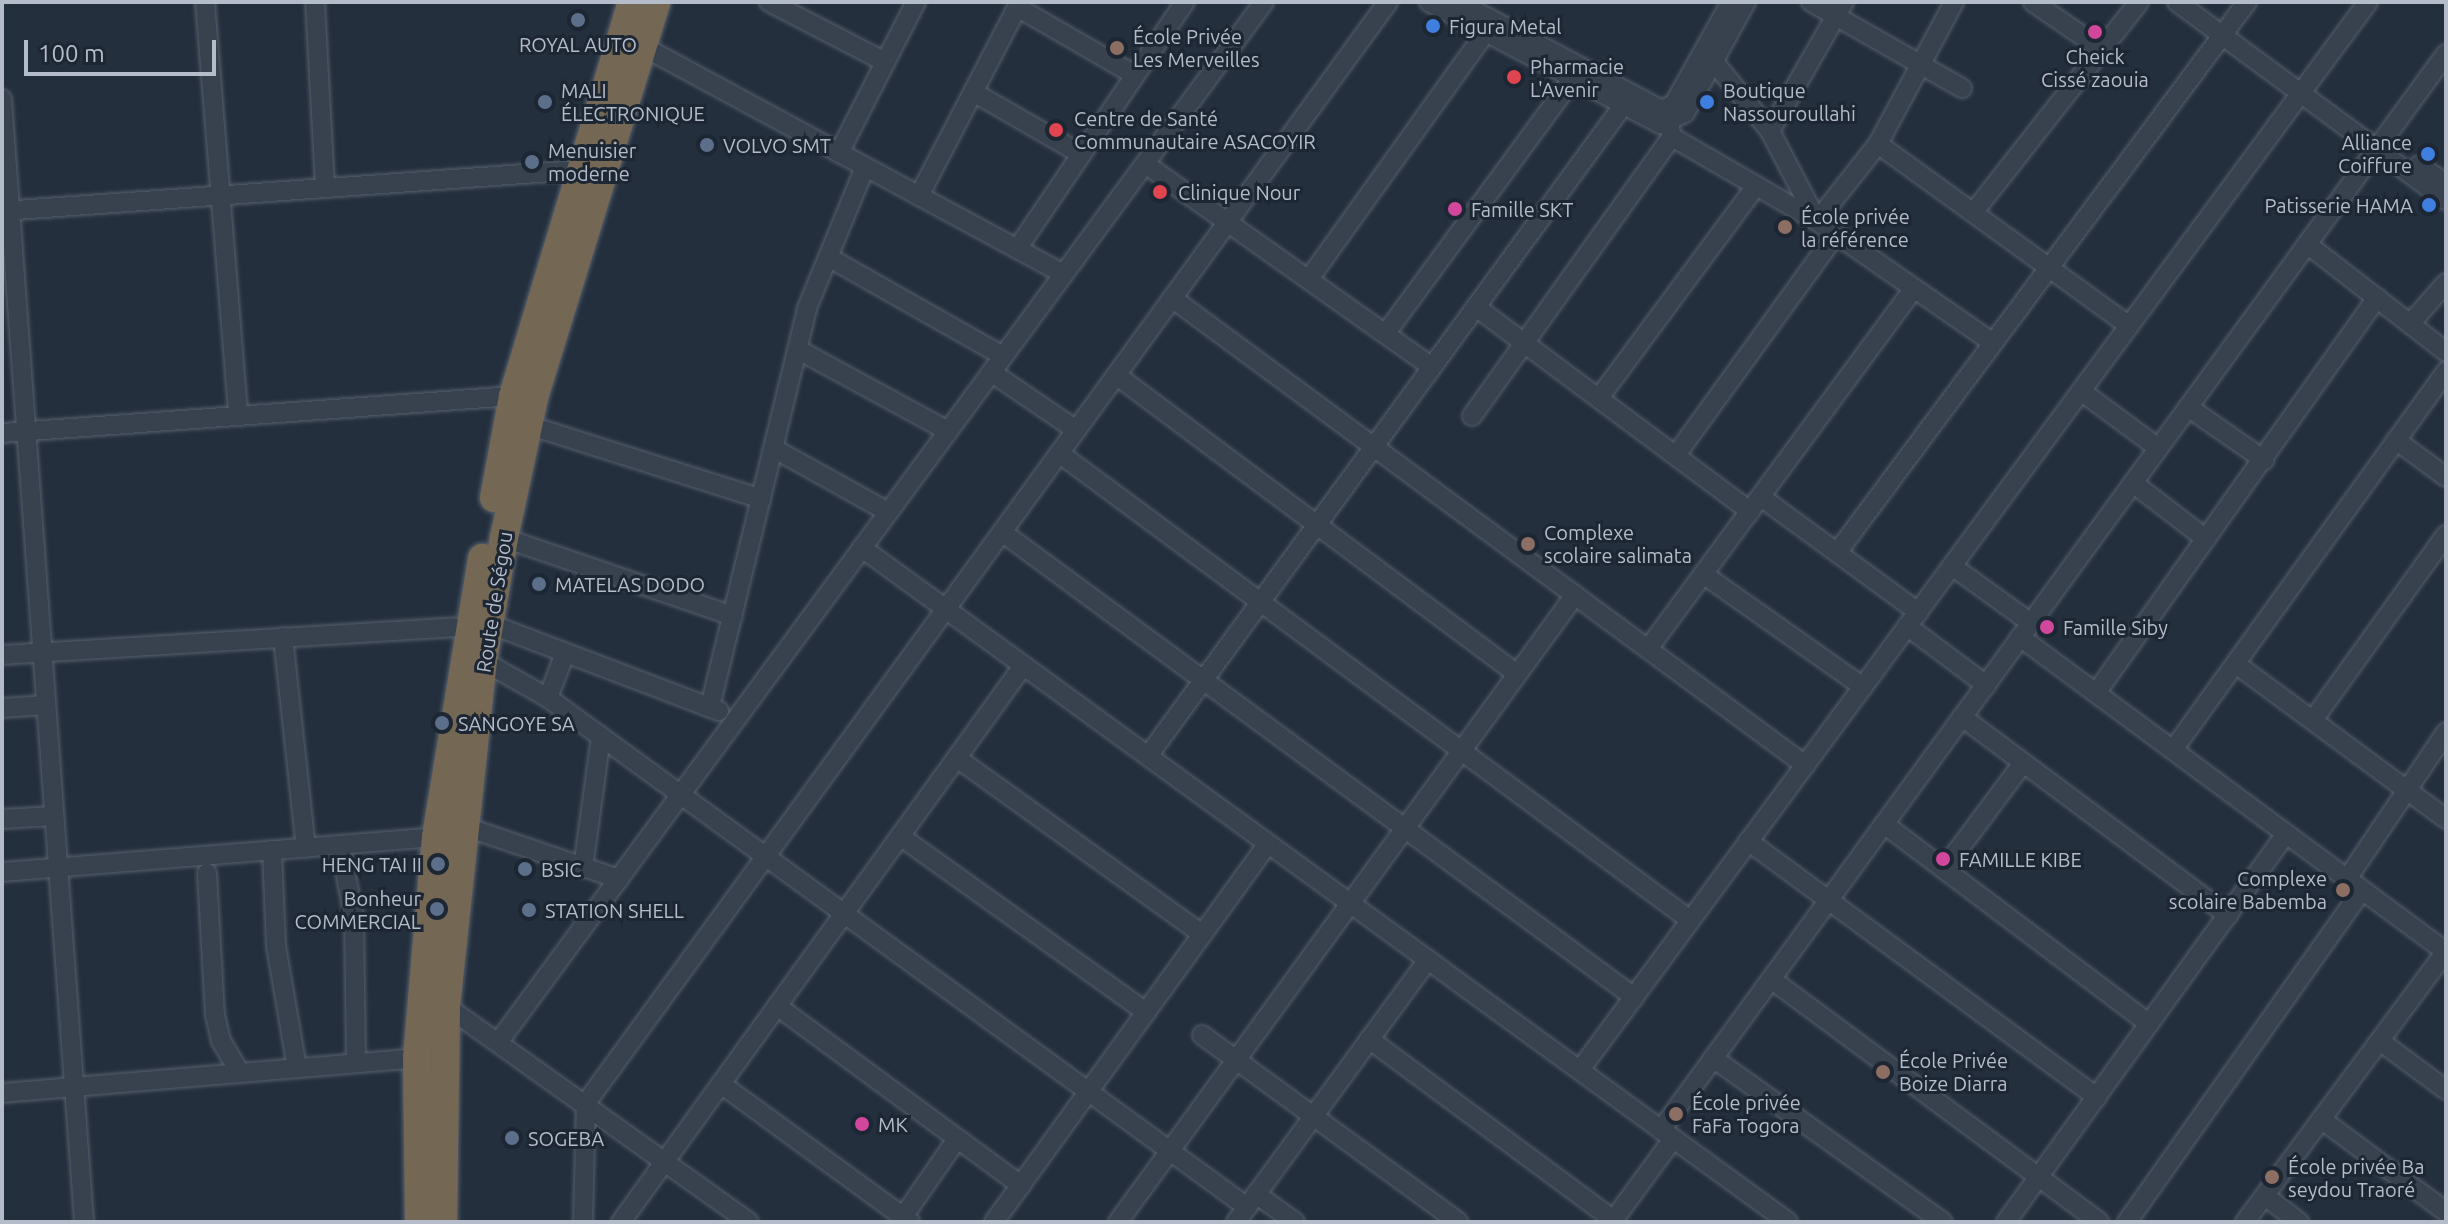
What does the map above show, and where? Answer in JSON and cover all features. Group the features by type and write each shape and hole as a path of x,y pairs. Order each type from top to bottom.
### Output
{"highway":[{"name":"Route de Ségou","path":"419,1222 417,1058 436,837 513,396 632,2"},
{"name":"Route de Ségou","path":"443,1222 446,1006 483,661 504,538 535,394 656,2"}],"street":[{"path":"205,2 238,416"},
{"path":"315,2 325,188"},
{"path":"769,2 885,62"},
{"path":"839,153 916,2"},
{"path":"1017,249 1185,2"},
{"path":"500,1040 1063,274 1148,166 1264,2"},
{"path":"583,1222 586,1103 1388,2"},
{"path":"1429,2 1622,107 1669,123"},
{"path":"1458,2 1645,104 1756,186 1817,221 1993,343"},
{"path":"1472,416 1525,342 1669,123 1731,2"},
{"path":"1669,123 1685,113 1746,2"},
{"path":"1811,2 1840,9 1920,64 1962,88"},
{"path":"1817,221 1878,144 1954,2"},
{"path":"2033,2 2098,47"},
{"path":"1973,213 2098,47 2139,2"},
{"path":"2177,2 2226,31 2380,144 2446,200"},
{"path":"2196,2 2226,31"},
{"path":"1839,550 2247,2"},
{"path":"1580,1070 2368,2"},
{"path":"919,196 1018,5 1135,75"},
{"path":"1770,131 1840,9"},
{"path":"1309,279 1485,33"},
{"path":"642,46 1063,274"},
{"path":"1369,1039 1614,1221 1713,1058 2446,54"},
{"path":"1714,62 1770,131 1817,221"},
{"path":"1386,333 1572,80"},
{"path":"973,92 1081,154"},
{"path":"2,99 6,210 26,431 84,1222"},
{"path":"1148,756 1622,107"},
{"path":"1878,144 2129,326"},
{"path":"2380,144 2446,184"},
{"path":"1148,166 1432,367"},
{"path":"710,707 797,349 828,257 865,167"},
{"path":"6,210 580,170"},
{"path":"1599,398 1756,186"},
{"path":"1676,455 1836,234"},
{"path":"2307,244 2446,352"},
{"path":"828,257 1003,356"},
{"path":"2410,324 2446,283"},
{"path":"1648,649 1914,288"},
{"path":"1172,298 1805,765"},
{"path":"2096,693 2377,298"},
{"path":"1476,307 1676,455 1755,504 1839,550 1986,685"},
{"path":"797,349 948,431"},
{"path":"2173,750 2446,371"},
{"path":"991,372 1076,430"},
{"path":"1116,375 1517,674"},
{"path":"2081,391 2158,448"},
{"path":"2,433 513,396"},
{"path":"2188,407 2264,460"},
{"path":"544,430 761,499"},
{"path":"2396,440 2446,477"},
{"path":"773,448 888,512"},
{"path":"1059,453 1690,920"},
{"path":"2133,483 2206,539"},
{"path":"1002,532 1634,997"},
{"path":"2313,720 2446,535"},
{"path":"504,538 733,616"},
{"path":"862,548 1788,1222"},
{"path":"1952,566 2096,693 2446,952 2245,1222"},
{"path":"1703,574 1863,687"},
{"path":"1118,1222 1575,595"},
{"path":"490,624 737,718"},
{"path":"2,655 454,627"},
{"path":"283,637 306,848"},
{"path":"548,698 565,653"},
{"path":"483,661 548,698 1246,1208 1295,1222"},
{"path":"2236,664 2446,819"},
{"path":"621,1222 1023,666"},
{"path":"2,708 46,705"},
{"path":"1962,717 2228,915"},
{"path":"2127,1222 2355,884 2408,789 2446,732"},
{"path":"583,868 601,736"},
{"path":"957,758 1202,934"},
{"path":"1944,869 2023,763"},
{"path":"2,819 54,816"},
{"path":"1884,824 2149,1024"},
{"path":"463,826 619,879"},
{"path":"2006,1222 2286,834"},
{"path":"900,836 1146,1012"},
{"path":"2,872 436,837"},
{"path":"1748,841 2097,1097"},
{"path":"994,1222 1268,844"},
{"path":"340,845 354,917 356,1063"},
{"path":"272,850 276,946 297,1068"},
{"path":"207,873 215,1015 240,1073"},
{"path":"1246,1208 1428,960"},
{"path":"1771,979 2099,1222"},
{"path":"446,1006 500,1040 749,1222"},
{"path":"777,1006 1021,1185"},
{"path":"1202,1035 1458,1222"},
{"path":"2380,1041 2446,1090"},
{"path":"2,1093 417,1058"},
{"path":"1713,1058 1943,1222"},
{"path":"721,1084 906,1220 957,1139"},
{"path":"2321,1119 2446,1212"},
{"path":"2265,1196 2299,1222"}],"place":[{"name":"ROYAL AUTO","path":"578,20"},
{"name":"Figura Metal","path":"1433,26"},
{"name":"Cheick Cissé zaouia","path":"2095,32"},
{"name":"École Privée Les Merveilles","path":"1117,48"},
{"name":"Pharmacie L'Avenir","path":"1514,77"},
{"name":"MALI ÉLECTRONIQUE","path":"545,102"},
{"name":"Boutique Nassouroullahi","path":"1707,102"},
{"name":"Centre de Santé Communautaire ASACOYIR","path":"1056,130"},
{"name":"VOLVO SMT","path":"707,145"},
{"name":"Alliance Coiffure","path":"2428,154"},
{"name":"Menuisier moderne","path":"532,162"},
{"name":"Clinique Nour","path":"1160,192"},
{"name":"Patisserie HAMA","path":"2429,205"},
{"name":"Famille SKT","path":"1455,209"},
{"name":"École privée la référence","path":"1785,227"},
{"name":"Complexe scolaire salimata","path":"1528,544"},
{"name":"MATELAS DODO","path":"539,584"},
{"name":"Famille Siby","path":"2047,627"},
{"name":"SANGOYE SA","path":"442,723"},
{"name":"FAMILLE KIBE","path":"1943,859"},
{"name":"HENG TAI II","path":"438,864"},
{"name":"BSIC","path":"525,869"},
{"name":"Complexe scolaire Babemba","path":"2343,890"},
{"name":"Bonheur COMMERCIAL","path":"437,909"},
{"name":"STATION SHELL","path":"529,910"},
{"name":"École Privée Boize Diarra","path":"1883,1072"},
{"name":"École privée FaFa Togora","path":"1676,1114"},
{"name":"MK","path":"862,1124"},
{"name":"SOGEBA","path":"512,1138"},
{"name":"École privée Ba seydou Traoré","path":"2272,1177"}]}
